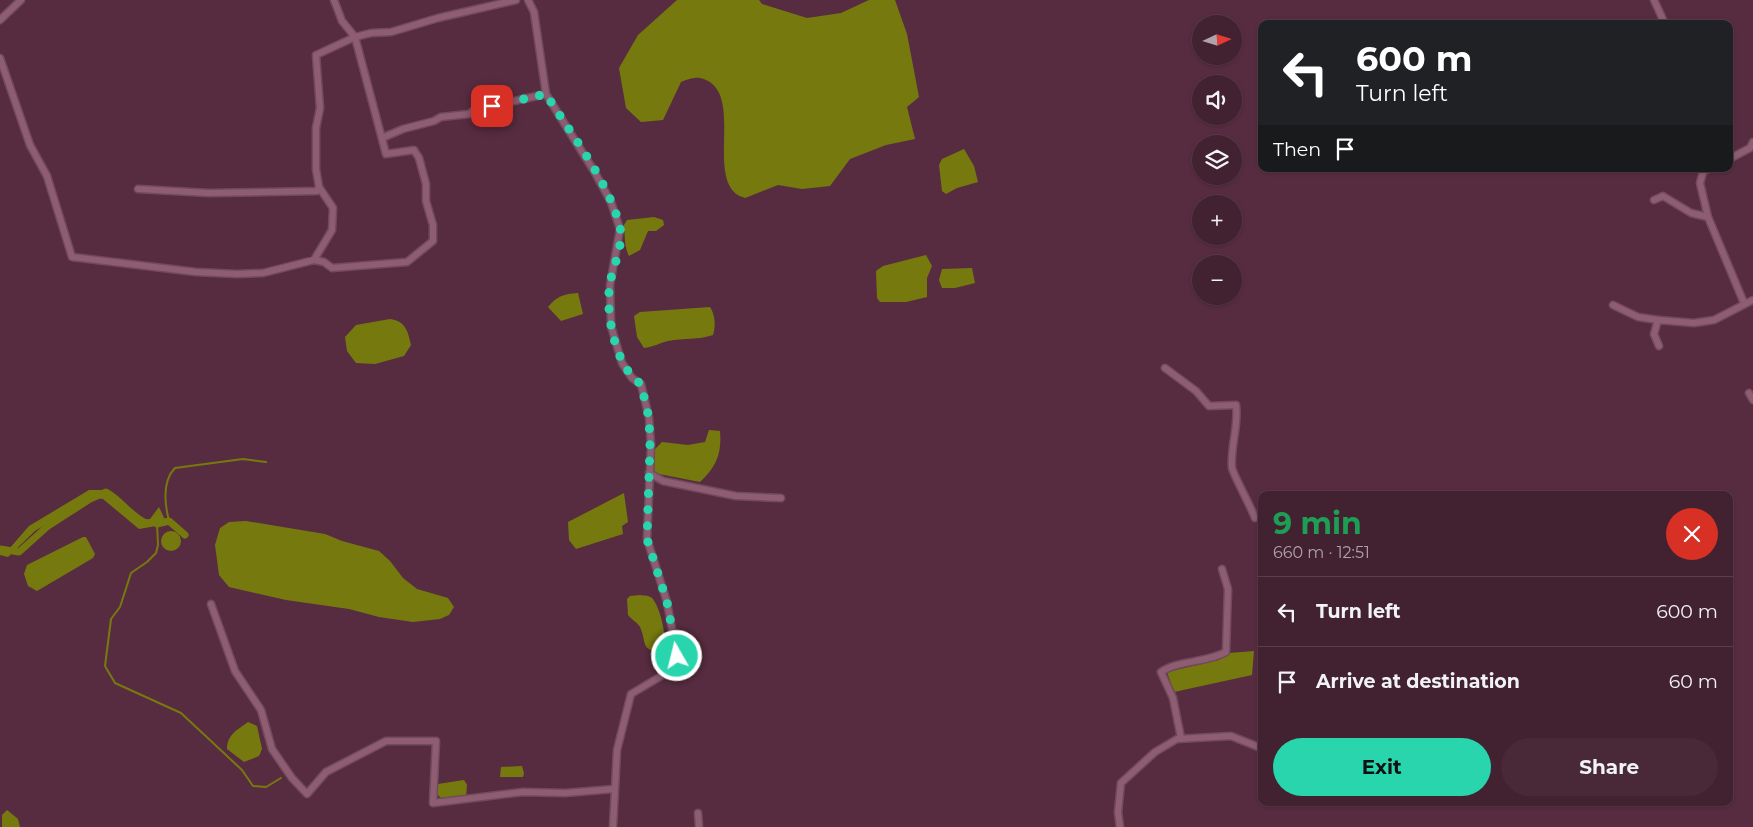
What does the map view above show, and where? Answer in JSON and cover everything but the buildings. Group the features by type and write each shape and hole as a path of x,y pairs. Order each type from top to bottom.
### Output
{"street":[{"path":"0,20 21,0"},
{"path":"0,58 30,145 48,176 72,257 196,272 238,274 263,273 314,260 324,262 332,268 399,264 413,259 433,241 433,225 426,201 426,184 414,150 386,154 358,55 355,37 342,21 334,0"},
{"path":"314,260 323,248 332,230 333,208 319,187 316,169 316,128 320,108 316,55 355,37 391,32 438,18 516,0"},
{"path":"528,0 534,12 546,94 611,202 620,229 617,257 610,285 611,326 622,364 632,378 641,384 649,418 647,539 667,602 677,656 663,675 631,694 618,750 614,789 614,827"},
{"path":"1654,0 1663,20"},
{"path":"382,138 441,117 469,114 474,110 546,94"},
{"path":"1733,157 1750,148 1753,142"},
{"path":"1704,172 1700,183 1708,217 1744,303"},
{"path":"138,189 209,194 317,191 319,187"},
{"path":"1654,200 1663,196 1691,213 1708,217"},
{"path":"1613,305 1638,317 1694,323 1714,320 1753,300"},
{"path":"1658,320 1654,334 1659,346"},
{"path":"1166,368 1196,391 1208,406 1236,406 1232,470 1255,518"},
{"path":"1749,393 1753,400"},
{"path":"649,473 663,481 736,496 781,498"},
{"path":"1180,738 1173,698 1161,672 1168,667 1216,658 1226,652 1228,589 1222,569"},
{"path":"211,604 235,671 261,710 272,749 292,778 307,794 326,772 349,759 386,741 408,740 436,741 433,803 441,804 476,797 492,797 498,794 522,792 565,793 614,789"},
{"path":"1120,827 1118,812 1121,783 1155,752 1180,738 1230,736 1258,747"},
{"path":"698,813 699,827"}],"shaded area":[{"path":"677,0 759,0 762,4 807,18 841,13 869,0 895,0 907,34 919,97 907,107 915,139 886,145 850,159 830,186 802,189 778,185 745,198 735,193 728,182 724,166 724,112 721,97 713,85 700,78 681,82 663,120 641,122 626,108 619,68 638,35"},
{"path":"964,149 974,166 978,182 957,188 946,194 942,191 939,165 942,159"},
{"path":"654,217 663,220 664,225 656,231 648,231 640,250 629,256 625,245 624,225 627,220"},
{"path":"926,255 932,266 927,278 927,297 906,302 880,302 877,298 876,271 883,266"},
{"path":"972,268 975,283 955,288 942,288 939,280 942,269"},
{"path":"578,293 583,314 561,321 548,307 561,296"},
{"path":"710,307 714,320 713,335 702,338 668,341 644,348 637,337 634,316 640,312"},
{"path":"390,319 400,322 407,332 411,345 404,356 375,364 356,363 347,351 345,337 356,325"},
{"path":"709,430 720,431 719,453 714,465 700,482 654,473 655,449 662,442 688,445 705,442"},
{"path":"89,490 101,490 136,520 150,519 159,507 167,524 139,529 103,499 92,497 35,531 8,557 0,555 0,547 9,549 29,526"},
{"path":"624,493 628,522 622,526 623,534 576,549 569,540 568,522"},
{"path":"246,521 325,534 342,541 379,551 390,561 403,578 417,589 448,598 454,607 449,615 440,619 413,622 379,617 349,609 286,600 229,587 219,575 215,545 220,528 229,522"},
{"path":"171,531 178,534 181,541 178,548 171,551 164,548 161,541 164,534"},
{"path":"86,537 95,554 93,558 37,591 28,586 24,574 27,565"},
{"path":"640,595 652,598 658,608 665,640 662,651 647,648 640,627 628,615 627,599 630,596"},
{"path":"1254,651 1252,675 1174,692 1167,672 1219,660 1229,653"},
{"path":"248,722 257,726 262,749 259,756 244,762 227,749 227,744 233,733"},
{"path":"522,766 523,777 500,777 501,767"},
{"path":"464,780 467,785 466,797 442,799 437,794 438,784"},
{"path":"7,810 18,819 20,827 2,827 2,815"}],"waterway":[{"path":"169,521 166,508 166,486 175,468 243,459 266,462"},
{"path":"0,549 19,552 48,526 90,499 106,492 146,523"},
{"path":"157,524 169,521 185,535"},
{"path":"157,524 158,545 156,553 131,573 120,607 111,619 105,666 115,683 181,713 242,770 253,786 266,787 281,778"}],"route":[{"path":"492,106 546,94 611,202 620,229 617,257 610,285 611,326 622,364 632,378 641,384 649,418 647,539 667,602 677,647 677,656"}]}
